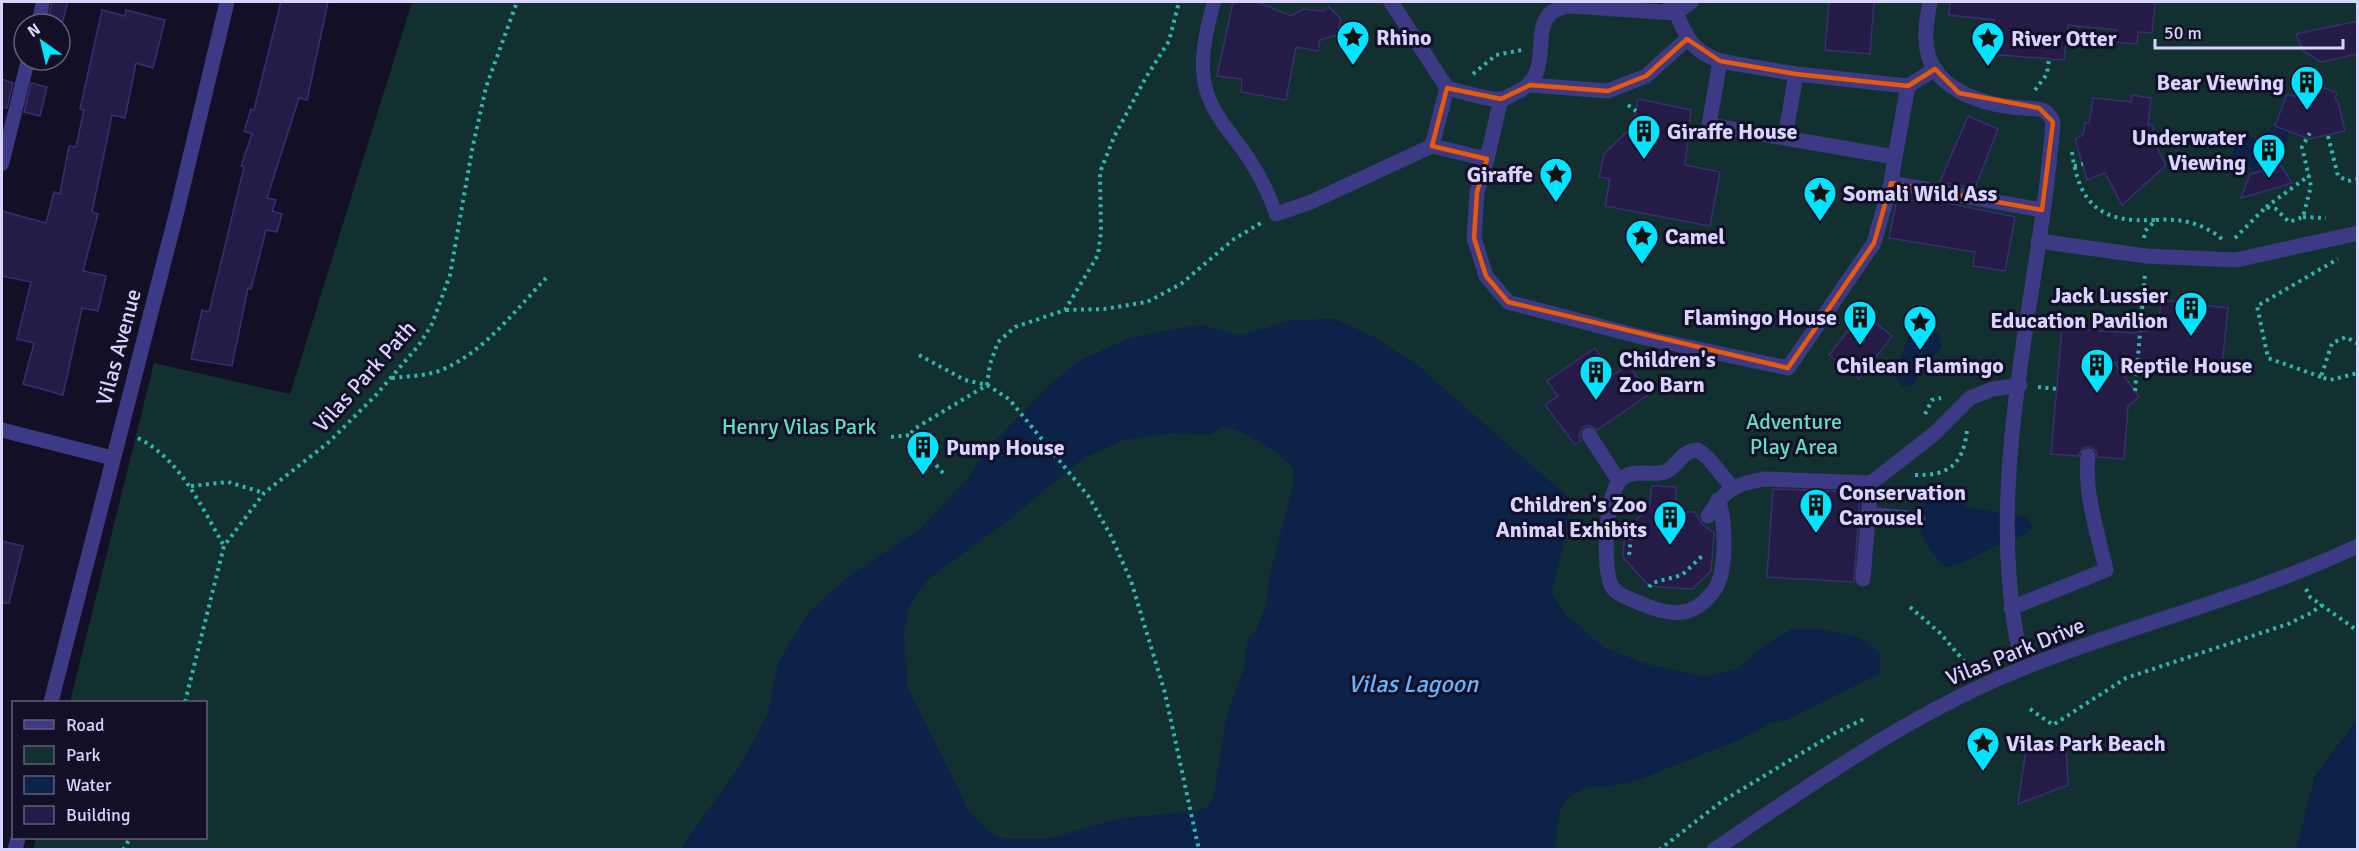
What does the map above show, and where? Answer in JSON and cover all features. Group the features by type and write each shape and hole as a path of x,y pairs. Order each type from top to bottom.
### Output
{"street":[{"name":"Vilas Avenue","path":"51,701 177,211 227,2"},
{"path":"1391,2 1453,89 1501,99 1530,85 1608,91 1646,76 1687,39"},
{"path":"1530,85 1539,70 1540,47 1546,19 1563,7 1673,7 1691,2"},
{"path":"1930,2 1926,40 1935,69 1949,86 1959,93 2020,108 2046,111 2053,122 2007,482 2011,608 2018,645"},
{"path":"1673,7 1687,39 1696,49 1720,61 1796,74 1908,86 1935,69"},
{"path":"1720,61 1709,125 1895,157"},
{"path":"1785,138 1796,74"},
{"path":"1501,99 1477,192 1474,238 1486,276 1508,302 1642,337 1788,368 1874,243 1891,183 1908,86"},
{"path":"1432,146 1453,89"},
{"path":"1276,214 1311,201 1432,146 1487,159"},
{"path":"1891,183 2042,210"},
{"path":"2038,241 2146,256 2236,260 2358,233"},
{"path":"1708,516 1718,500 1732,487 1764,480 1871,483 1934,434 1970,398 1993,389 2020,385"},
{"path":"2,430 112,458"},
{"path":"1589,435 1619,481"},
{"path":"1718,500 1724,515 1721,578 1700,606 1680,613 1659,612 1617,592 1610,583 1608,518 1613,492 1619,481 1626,476 1641,472 1655,474 1666,471 1684,453 1698,450 1708,458 1732,487"},
{"path":"2011,608 2106,570 2088,492 2086,476 2088,456"},
{"path":"1863,579 1871,483"},
{"path":"1868,514 1918,519"},
{"name":"Vilas Park Drive","path":"1714,849 1905,726 1964,693 2026,667 2295,574 2358,546"}],"lane":[{"path":"1214,2 1208,22 1203,64 1205,88 1223,125 1246,155 1269,193 1276,214"},
{"path":"2,164 25,72"}],"path":[{"name":"Vilas Park Path","path":"185,701 224,546 264,493 329,442 391,378 419,345 441,306 450,275 478,119 486,87 517,2"},
{"path":"1065,310 1098,255 1101,232 1100,172 1114,137 1144,79 1169,41 1179,2"},
{"path":"1453,89 1496,55 1540,47"},
{"path":"2020,108 2047,74 2049,59"},
{"path":"2053,129 2067,132 2078,184 2090,201 2106,214 2127,222 2156,220"},
{"path":"2328,136 2338,176 2348,180 2358,179"},
{"path":"2266,207 2310,175"},
{"path":"987,385 990,364 998,342 1015,327 1065,310 1104,309 1148,302 1180,284 1234,239 1276,214"},
{"path":"2333,263 2257,306 2268,358 2330,380 2358,373"},
{"path":"391,378 419,376 445,369 473,353 549,275"},
{"path":"2321,377 2332,343 2346,337 2358,344"},
{"path":"919,355 965,380 987,385 1009,399 1089,497 1111,536 1131,581 1165,693 1198,849"},
{"path":"910,435 914,429 987,385"},
{"path":"120,429 152,445 191,486 224,546"},
{"path":"891,437 910,435"},
{"path":"910,435 943,473"},
{"path":"191,486 228,482 264,493"},
{"path":"1638,603 1652,583 1682,575 1703,555 1708,516"},
{"path":"2295,574 2310,597 2358,632"},
{"path":"2030,709 2053,725 2126,678 2288,624 2311,614 2322,605"},
{"path":"1910,608 1940,633 1969,667"},
{"path":"1659,849 1721,802 1835,733 1864,719"}],"highlighted area":[{"path":"1687,39 1720,61 1796,74 1908,86 1935,69 1959,93 2039,108 2053,122 2042,210 1891,183 1874,243 1788,368 1508,302 1486,276 1474,238 1477,192 1487,159 1432,146 1447,88 1501,99 1530,85 1608,91 1646,76"}],"green space":[{"name":"Henry Vilas Park","path":"412,2 2357,2 2357,720 2315,776 2297,849 33,850 36,839 207,839 207,701 70,701 154,363 290,394"}],"water":[{"path":"2275,126 2289,132 2281,166 2254,173 2248,165 2233,161 2234,149 2241,139 2248,135 2255,140"},
{"name":"Vilas Lagoon","path":"1334,319 1374,337 1417,365 1570,499 1567,529 1552,593 1564,613 1603,647 1643,663 1704,677 1738,669 1756,652 1791,629 1816,629 1851,635 1864,640 1880,653 1879,674 1788,719 1770,723 1741,739 1641,779 1609,787 1589,787 1572,794 1560,809 1555,849 680,849 742,763 768,713 778,663 808,613 850,575 921,528 968,478 989,447 1052,383 1080,360 1128,339 1202,325 1240,336 1291,320","holes":["1224,426 1259,442 1286,461 1293,469 1294,480 1270,574 1266,605 1256,630 1247,641 1245,665 1226,717 1214,797 1208,806 1198,811 1117,819 1047,839 1003,839 990,832 970,813 907,686 904,635 908,608 928,579 1007,521 1082,459 1123,440 1172,433 1211,435"]},
{"path":"1919,329 1938,333 1941,349 1927,361 1913,385 1901,386 1896,375 1904,349 1909,338"},
{"path":"1944,493 1963,501 1966,507 2027,517 2033,527 2018,538 1964,562 1946,567 1930,548 1920,527 1923,507 1931,499"},
{"path":"2357,720 2357,849 2297,849 2315,776"}],"building":[{"path":"52,2 68,2 65,12 50,12"},
{"path":"281,2 328,2 307,100 299,98 267,198 276,200 272,211 282,214 277,232 266,230 251,289 248,288 232,366 191,359 202,310 209,312 244,167 241,166 252,134 244,131 251,109 254,110"},
{"path":"1233,2 1257,2 1291,16 1304,9 1322,11 1329,7 1341,19 1337,35 1320,40 1318,51 1296,47 1286,100 1241,92 1242,79 1217,76"},
{"path":"1829,2 1874,2 1870,54 1825,50"},
{"path":"1950,2 2155,2 2152,33 2138,32 2137,44 2116,42 2117,30 2068,25 2064,60 1988,54 1994,20 1949,15"},
{"path":"102,10 125,16 126,10 165,20 153,68 136,63 125,118 112,115 92,212 98,214 83,271 106,276 98,311 82,308 63,395 23,384 34,343 17,339 31,282 2,276 2,211 46,223 54,192 60,194 69,146 76,147 84,110 80,109"},
{"path":"2358,21 2358,54 2321,62 2303,51 2296,34"},
{"path":"2,79 13,83 7,108 2,107"},
{"path":"31,83 47,87 40,116 24,112"},
{"name":"Bear Viewing","path":"2311,83 2337,93 2335,98 2345,131 2309,139 2275,126 2287,94 2304,99"},
{"path":"2132,95 2151,98 2148,125 2153,125 2153,140 2166,165 2122,205 2105,173 2087,180 2075,139 2083,135 2085,123 2089,123 2093,98 2131,102"},
{"name":"Giraffe House","path":"1638,99 1691,110 1685,165 1720,172 1710,226 1605,206 1610,179 1599,177 1604,154 1633,126"},
{"path":"1968,116 1998,129 1975,188 1940,182"},
{"name":"Underwater Viewing","path":"2281,166 2292,183 2241,198 2250,174"},
{"path":"1897,198 1931,204 1933,200 2015,217 2005,271 1973,266 1975,252 1889,238"},
{"name":"Reptile House","path":"2161,300 2228,308 2221,374 2114,362 2139,397 2128,406 2124,459 2098,457 2096,451 2089,446 2083,448 2078,456 2051,454 2062,328 2133,333 2158,329"},
{"name":"Flamingo House","path":"1862,313 1892,336 1859,379 1829,355"},
{"name":"Children's Zoo Barn","path":"1595,348 1613,375 1629,365 1649,394 1597,430 1589,425 1583,427 1579,435 1581,441 1575,445 1545,405 1558,396 1547,381"},
{"name":"Children's Zoo Animal Exhibits","path":"1652,486 1676,487 1676,512 1695,512 1702,524 1714,533 1711,571 1692,589 1649,586 1623,557 1625,532 1635,532 1635,521 1649,508"},
{"name":"Conservation Carousel","path":"1773,489 1860,492 1854,582 1767,577"},
{"path":"2,541 23,546 9,603 2,603"},
{"path":"2066,744 2068,785 2018,804 2026,750"}],"place":[{"name":"Rhino","path":"1353,66"},
{"name":"River Otter","path":"1988,67"},
{"name":"Bear Viewing","path":"2307,111"},
{"name":"Giraffe House","path":"1644,160"},
{"name":"Underwater Viewing","path":"2269,179"},
{"name":"Giraffe","path":"1556,203"},
{"name":"Somali Wild Ass","path":"1820,222"},
{"name":"Camel","path":"1642,265"},
{"name":"Jack Lussier Education Pavilion","path":"2191,337"},
{"name":"Flamingo House","path":"1860,346"},
{"name":"Chilean Flamingo","path":"1920,351"},
{"name":"Reptile House","path":"2097,394"},
{"name":"Children's Zoo Barn","path":"1596,401"},
{"name":"Pump House","path":"923,476"},
{"name":"Conservation Carousel","path":"1816,534"},
{"name":"Children's Zoo Animal Exhibits","path":"1670,546"},
{"name":"Vilas Park Beach","path":"1983,772"}],"park label":[{"name":"Adventure Play Area","path":"1794,434"}]}
